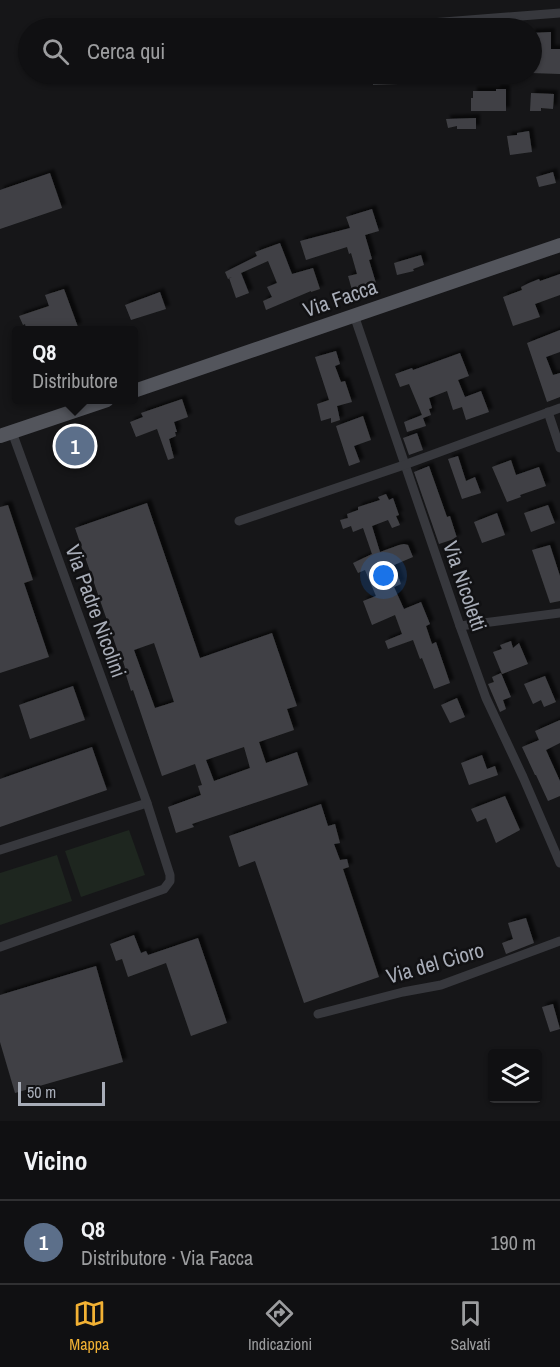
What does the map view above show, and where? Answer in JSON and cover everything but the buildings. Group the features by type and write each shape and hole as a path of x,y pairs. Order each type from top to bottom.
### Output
{"main road":[{"name":"Via Facca","path":"138,390 560,245"},
{"path":"6,434 93,404"}],"street":[{"path":"496,18 560,13"},
{"name":"Via Nicoletti","path":"354,315 459,626 486,698 560,863"},
{"path":"238,521 404,465 560,408"},
{"path":"548,412 560,448"},
{"name":"Via Padre Nicolini","path":"0,947 164,889 170,881 147,803 6,434"},
{"path":"459,626 560,613"},
{"path":"0,850 147,803"},
{"name":"Via del Cioro","path":"318,1014 403,992 441,985 560,941"}],"shaded area":[{"path":"129,830 145,875 81,897 65,851"},
{"path":"57,855 72,901 0,925 0,873"}],"place":[{"name":"Q8","path":"75,446"}]}
